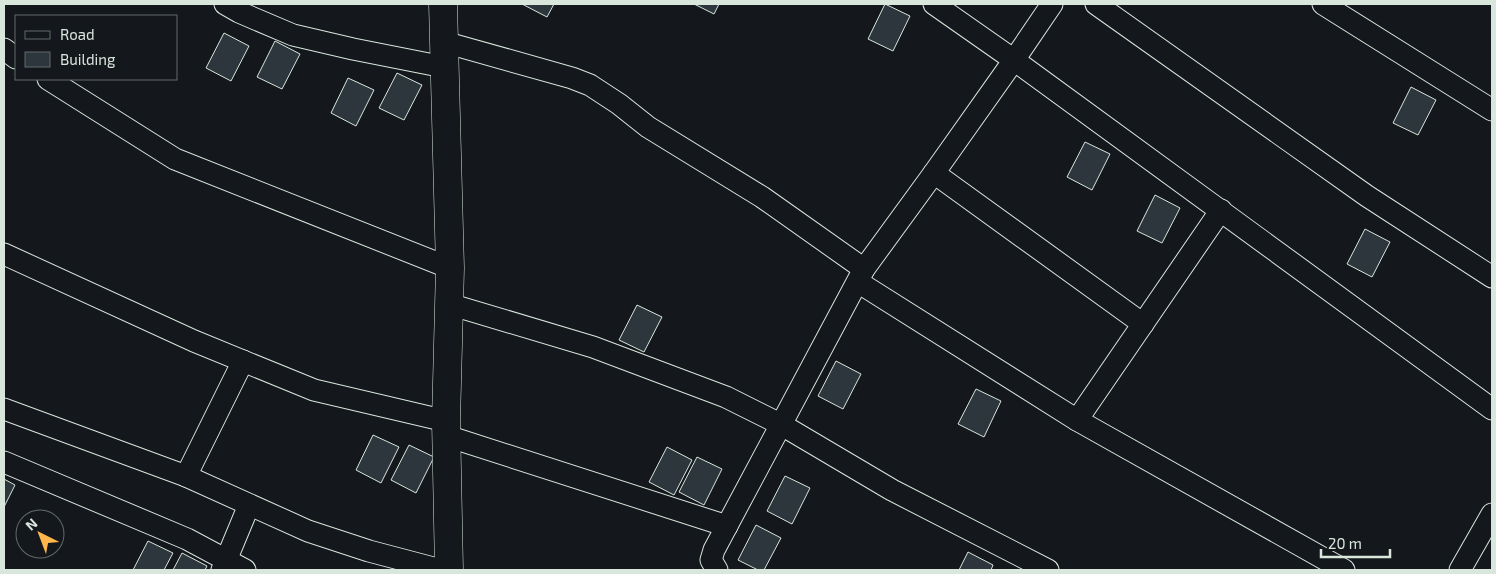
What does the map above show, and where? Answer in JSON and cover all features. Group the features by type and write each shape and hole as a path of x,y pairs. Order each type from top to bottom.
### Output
{"street":[{"path":"224,4 293,35 353,49 444,54 572,78 590,85 619,104 648,127 762,197 861,275 1078,420 1344,570"},
{"path":"443,4 450,268 447,428 449,570"},
{"path":"934,4 1221,210 1492,409"},
{"path":"718,570 712,560 714,550 861,275 1052,4"},
{"path":"1096,4 1368,196 1492,277"},
{"path":"1323,4 1492,110"},
{"path":"4,49 15,57"},
{"path":"50,80 175,159 450,268"},
{"path":"934,173 1143,324"},
{"path":"1078,420 1221,210"},
{"path":"4,254 185,337 314,390 447,428 727,526"},
{"path":"450,304 593,347 726,397 782,425 892,490 1048,570"},
{"path":"186,476 243,361"},
{"path":"4,409 186,476 308,531 369,551 441,570"},
{"path":"4,462 187,539 224,566 245,570"},
{"path":"224,566 249,505"},
{"path":"1460,570 1492,514"}],"building":[{"path":"522,4 554,4 547,17"},
{"path":"694,4 719,4 714,14"},
{"path":"885,4 910,16 893,51 868,39"},
{"path":"224,33 249,46 231,81 206,68"},
{"path":"275,41 300,54 282,89 257,77"},
{"path":"397,73 422,85 404,120 379,108"},
{"path":"348,78 374,90 356,126 331,113"},
{"path":"1411,87 1436,100 1418,135 1393,123"},
{"path":"1085,142 1110,154 1092,190 1067,177"},
{"path":"1155,195 1180,208 1162,243 1137,231"},
{"path":"1365,229 1390,242 1372,277 1347,264"},
{"path":"637,305 662,317 644,352 619,340"},
{"path":"836,361 861,374 843,409 818,396"},
{"path":"976,389 1001,401 984,437 958,424"},
{"path":"373,435 399,447 381,483 356,470"},
{"path":"409,445 434,457 416,493 391,480"},
{"path":"667,447 692,460 674,495 649,482"},
{"path":"697,457 722,469 704,505 679,492"},
{"path":"785,476 810,488 792,524 767,511"},
{"path":"4,479 15,485 4,507"},
{"path":"756,525 781,538 764,570 758,570 738,560"},
{"path":"148,541 173,553 164,570 133,570"},
{"path":"968,552 993,565 991,570 959,570"},
{"path":"182,553 207,566 205,570 173,570"}]}
